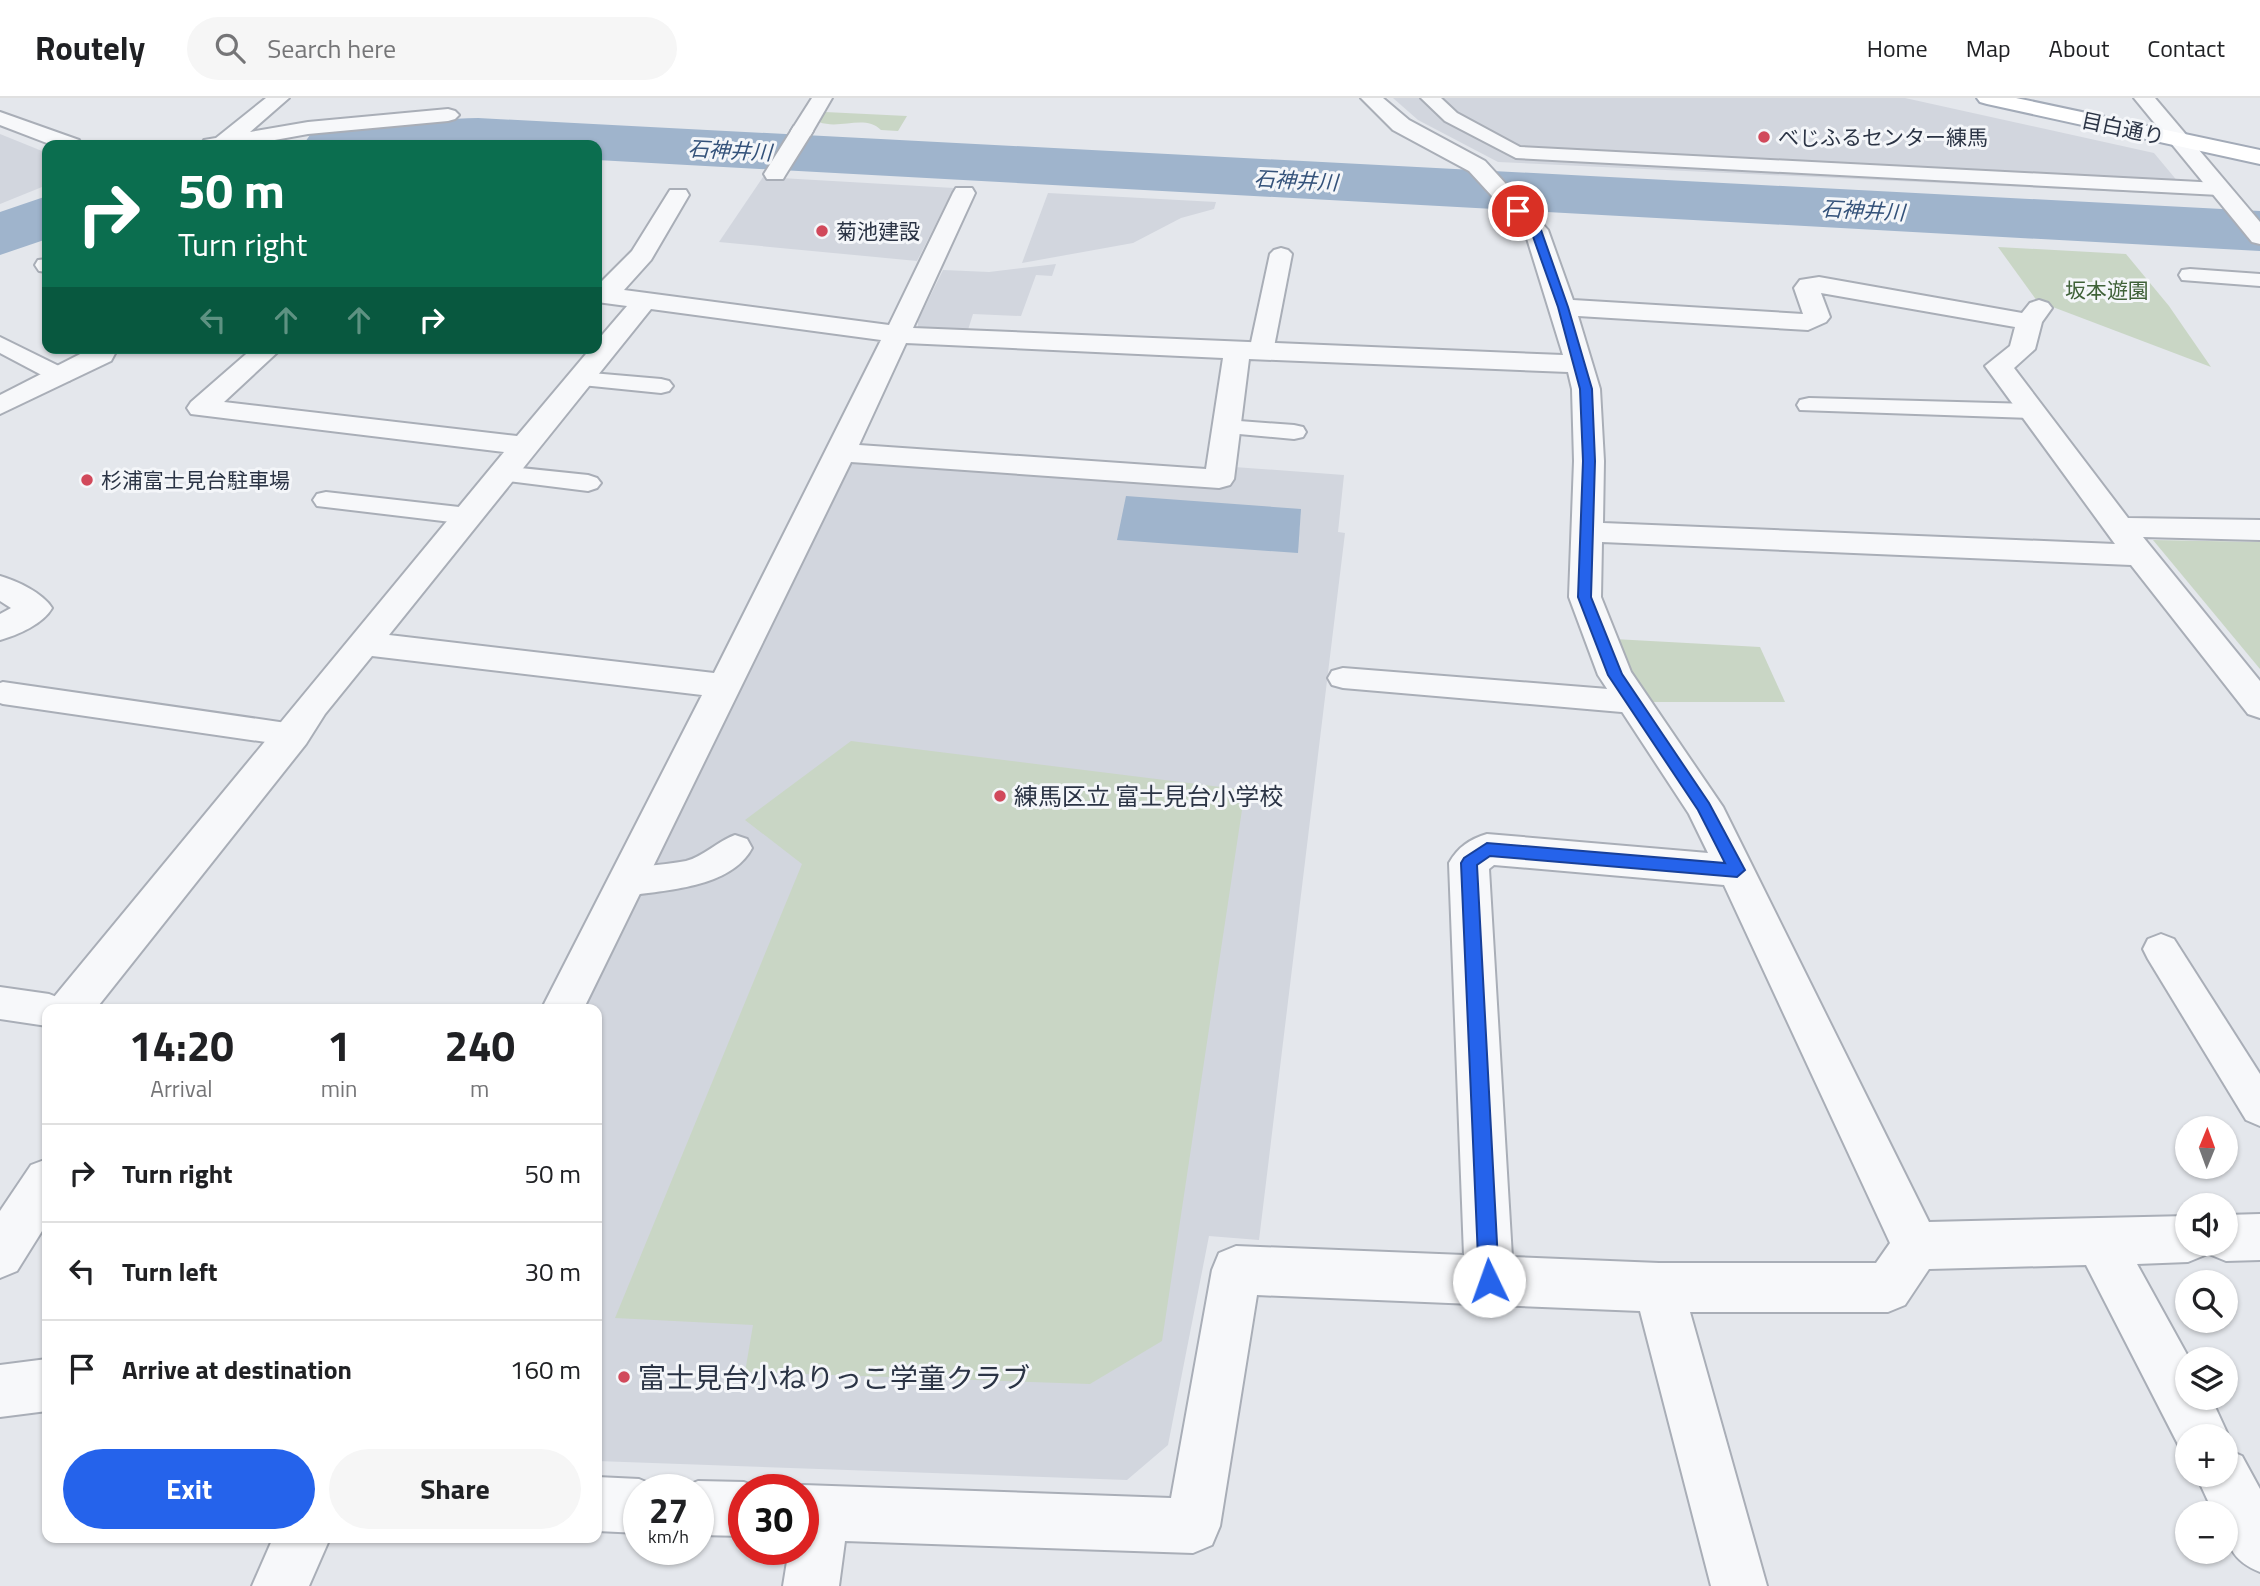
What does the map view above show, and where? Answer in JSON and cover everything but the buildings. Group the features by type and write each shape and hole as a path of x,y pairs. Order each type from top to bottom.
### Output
{"main road":[{"name":"目白通り","path":"1987,98 2260,157"},
{"name":"目白通り","path":"2068,98 2260,139"}],"street":[{"path":"776,172 822,98"},
{"path":"1371,98 1401,125 1483,172 1536,230 1563,307 1586,389 1589,457 1585,597 1615,675 1704,807 1737,870 1916,1246"},
{"path":"2144,98 2260,237"},
{"path":"241,102 271,104"},
{"path":"222,140 271,104"},
{"path":"240,140 308,128 448,116"},
{"path":"0,118 58,140"},
{"path":"565,1004 841,453 964,193"},
{"path":"602,294 642,255 678,195"},
{"path":"1563,307 1808,322 1817,317 1807,288 1809,285 1819,285 2034,315 2022,349 1999,366 2140,555 2260,705"},
{"path":"602,295 896,335 1580,364"},
{"path":"602,352 644,301"},
{"path":"841,453 1219,479 1226,428 1249,351"},
{"path":"0,406 102,354"},
{"path":"262,354 201,408 526,446"},
{"path":"74,1004 293,735 313,705 601,354"},
{"path":"2120,527 2260,530"},
{"path":"1586,532 2140,555"},
{"path":"0,587 36,608 0,629"},
{"path":"365,644 725,686"},
{"path":"1489,1281 1469,863 1487,849 1737,870"},
{"path":"0,1254 42,1189"},
{"path":"2238,1238 2260,1237"},
{"path":"1916,1246 2175,1239"},
{"path":"2099,1241 2196,1424"},
{"path":"819,1512 1193,1526 1236,1270 1659,1287 1888,1287 1916,1246"},
{"path":"1659,1287 1739,1586"},
{"path":"0,1391 42,1386"},
{"path":"2229,1487 2260,1544"},
{"path":"602,1504 623,1505"},
{"path":"280,1586 301,1543"},
{"path":"811,1586 812,1565"}],"lane":[{"path":"1430,98 1451,117 1516,152 2219,189"},
{"path":"1249,351 1281,254"},
{"path":"2190,275 2260,280"},
{"path":"0,344 61,376"},
{"path":"580,379 661,386"},
{"path":"1809,405 2031,411"},
{"path":"1226,428 1294,432"},
{"path":"502,474 589,484"},
{"path":"326,500 468,516"},
{"path":"1343,678 1633,702"},
{"path":"4,693 293,735"},
{"path":"626,883 696,873 735,848"},
{"path":"2161,949 2260,1108"},
{"path":"0,1003 42,1009"}],"shaded area":[{"name":"べじふるセンター練馬","path":"1393,98 1905,98 2154,153 2189,195 1498,162 1418,120"},
{"path":"0,134 42,151 42,187 0,204"},
{"path":"763,177 954,188 917,261 719,242"},
{"path":"1048,193 1216,202 1214,209 1181,218 1133,243 1022,263"},
{"path":"1056,264 1052,276 1036,275 1021,316 973,314 967,333 918,328 918,321 943,270 989,272"},
{"name":"練馬区立 富士見台小学校","path":"859,462 1230,487 1234,467 1344,475 1338,532 1345,533 1259,1240 1209,1236 1168,1445 1127,1480 602,1461 602,1004 587,1004 848,466"}],"green space":[{"path":"825,112 907,116 898,131 881,130 868,123 819,122"},
{"name":"坂本遊園","path":"1998,247 2126,254 2169,306 2211,367 2037,301"},
{"path":"2153,540 2260,542 2260,669"},
{"path":"1614,639 1760,647 1785,702 1652,702 1629,672"},
{"path":"851,741 1245,790 1162,1341 1090,1384 745,1372 753,1325 615,1318 802,864 745,820"}],"water":[{"path":"1126,496 1301,509 1298,553 1117,540"}],"waterway":[{"name":"石神井川","path":"384,140 478,136 553,140"},
{"name":"石神井川","path":"602,143 2260,231"},
{"name":"石神井川","path":"0,235 42,218"}],"place":[{"name":"べじふるセンター練馬","path":"1764,137"},
{"name":"菊池建設","path":"822,231"},
{"name":"杉浦富士見台駐車場","path":"87,480"},
{"name":"練馬区立 富士見台小学校","path":"1000,796"},
{"name":"富士見台小ねりっこ学童クラブ","path":"624,1377"}],"route":[{"path":"1489,1281 1469,863 1487,849 1737,870 1704,807 1615,675 1585,597 1589,461 1586,389 1563,307 1536,230 1518,211"}]}
